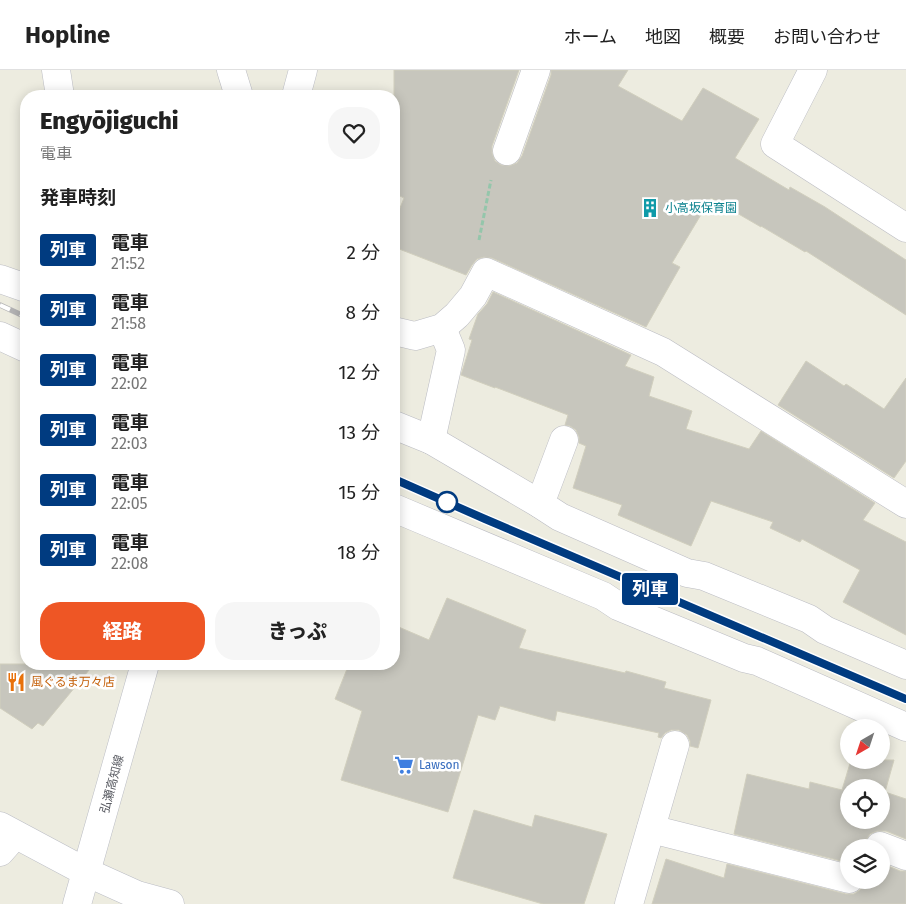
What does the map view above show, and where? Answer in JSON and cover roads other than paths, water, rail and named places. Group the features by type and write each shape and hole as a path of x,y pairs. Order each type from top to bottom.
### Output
{"street":[{"path":"56,70 59,90"},
{"path":"231,70 237,90"},
{"path":"298,90 303,70"},
{"path":"506,151 536,70"},
{"path":"813,70 776,144 906,228"},
{"path":"400,332 415,336 442,328 457,315 473,296 486,272 663,352 906,504"},
{"path":"0,279 20,286"},
{"path":"431,440 451,350 442,328"},
{"path":"0,336 20,345"},
{"path":"400,427 431,440 560,517 687,573 704,576 809,619 825,630 906,665"},
{"path":"540,504 564,440"},
{"path":"400,511 603,596 618,606 744,658 758,661 906,727"},
{"name":"弘瀬高知線","path":"77,904 143,670"},
{"path":"629,904 675,745"},
{"path":"651,829 840,877"},
{"path":"5,838 137,894 170,904"},
{"path":"890,850 906,856"}],"railway":[{"path":"0,305 20,314"},
{"path":"400,482 906,699"}],"train":[{"name":"列車","path":"400,482 906,699"}],"place":[{"name":"小高坂保育園","path":"650,208"},
{"name":"風ぐるま万々店","path":"16,682"},
{"name":"Lawson","path":"404,765"}]}
